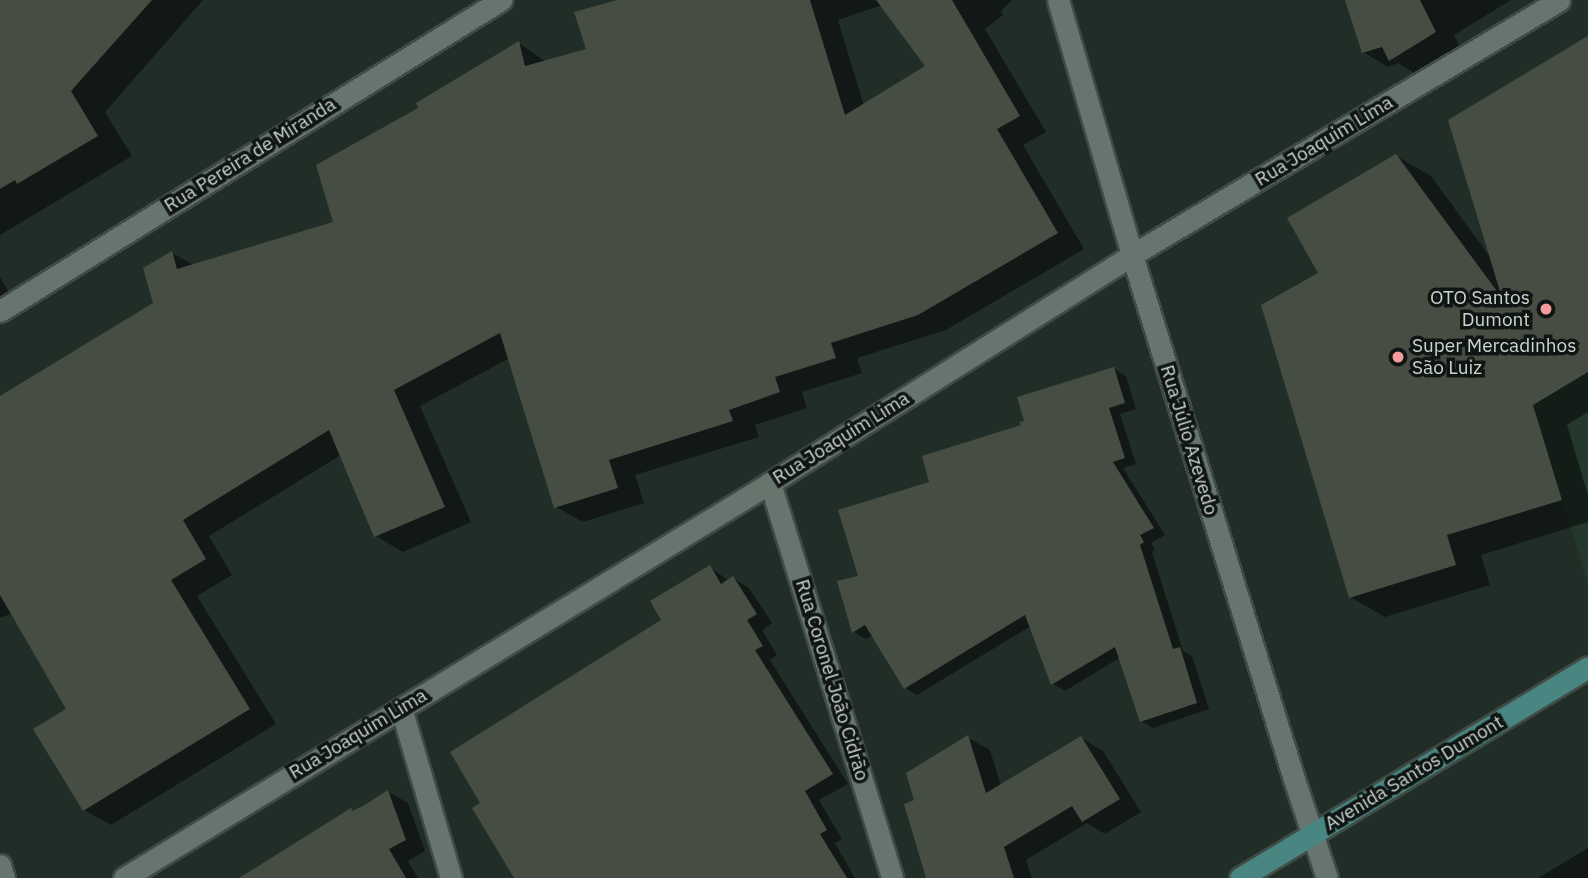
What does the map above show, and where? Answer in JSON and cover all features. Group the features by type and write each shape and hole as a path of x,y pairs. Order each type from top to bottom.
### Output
{"main road":[{"name":"Avenida Santos Dumont","path":"1240,878 1588,667"}],"street":[{"name":"Rua Pereira de Miranda","path":"0,311 501,0"},
{"name":"Rua Júlio Azevedo","path":"1058,0 1132,255 1327,878"},
{"name":"Rua Joaquim Lima","path":"124,878 770,483 1132,255 1559,0"},
{"name":"Rua Coronel João Cidrão","path":"770,483 892,878"},
{"path":"401,708 451,878"},
{"path":"0,866 4,878"}],"shaded area":[{"name":"OTO Santos Dumont","path":"1588,35 1588,584 1448,120"}],"building":[{"path":"0,0 152,0 71,91 98,136 17,184 15,180 0,189"},
{"path":"617,0 810,0 845,115 925,66 876,0 952,0 1020,116 997,129 1058,233 918,315 831,343 836,358 775,377 780,392 729,410 733,421 609,460 618,488 554,508 500,333 394,390 445,507 374,537 329,430 183,520 206,559 171,580 250,709 83,811 33,729 66,709 0,595 0,396 153,303 143,268 172,251 177,269 333,222 316,165 418,108 416,103 519,41 525,66 586,49 574,12"},
{"path":"1345,0 1420,0 1436,32 1389,61 1382,47 1362,53"},
{"name":"Super Mercadinhos São Luiz","path":"1588,36 1588,372 1533,405 1562,500 1447,535 1456,565 1349,598 1261,305 1318,273 1287,218 1396,154 1502,298 1448,120"},
{"path":"1114,367 1125,403 1109,408 1125,458 1113,462 1154,528 1140,535 1144,542 1140,545 1173,649 1180,647 1197,703 1140,722 1115,647 1051,685 1025,615 904,689 865,625 852,633 837,581 858,576 838,510 929,482 922,456 1021,425 1019,422 1024,421 1017,397"},
{"path":"710,565 721,584 733,576 757,614 747,620 763,646 755,650 833,774 805,791 827,830 820,834 847,878 514,878 472,808 480,803 450,752 661,620 650,601"},
{"path":"968,735 986,793 1081,736 1120,799 1082,822 1072,806 1004,847 1014,878 926,878 904,804 914,800 906,773"},
{"path":"388,790 406,840 389,849 406,878 239,878 351,808 352,811 363,806"}],"place":[{"name":"OTO Santos Dumont","path":"1546,309"},
{"name":"Super Mercadinhos São Luiz","path":"1398,357"}]}
